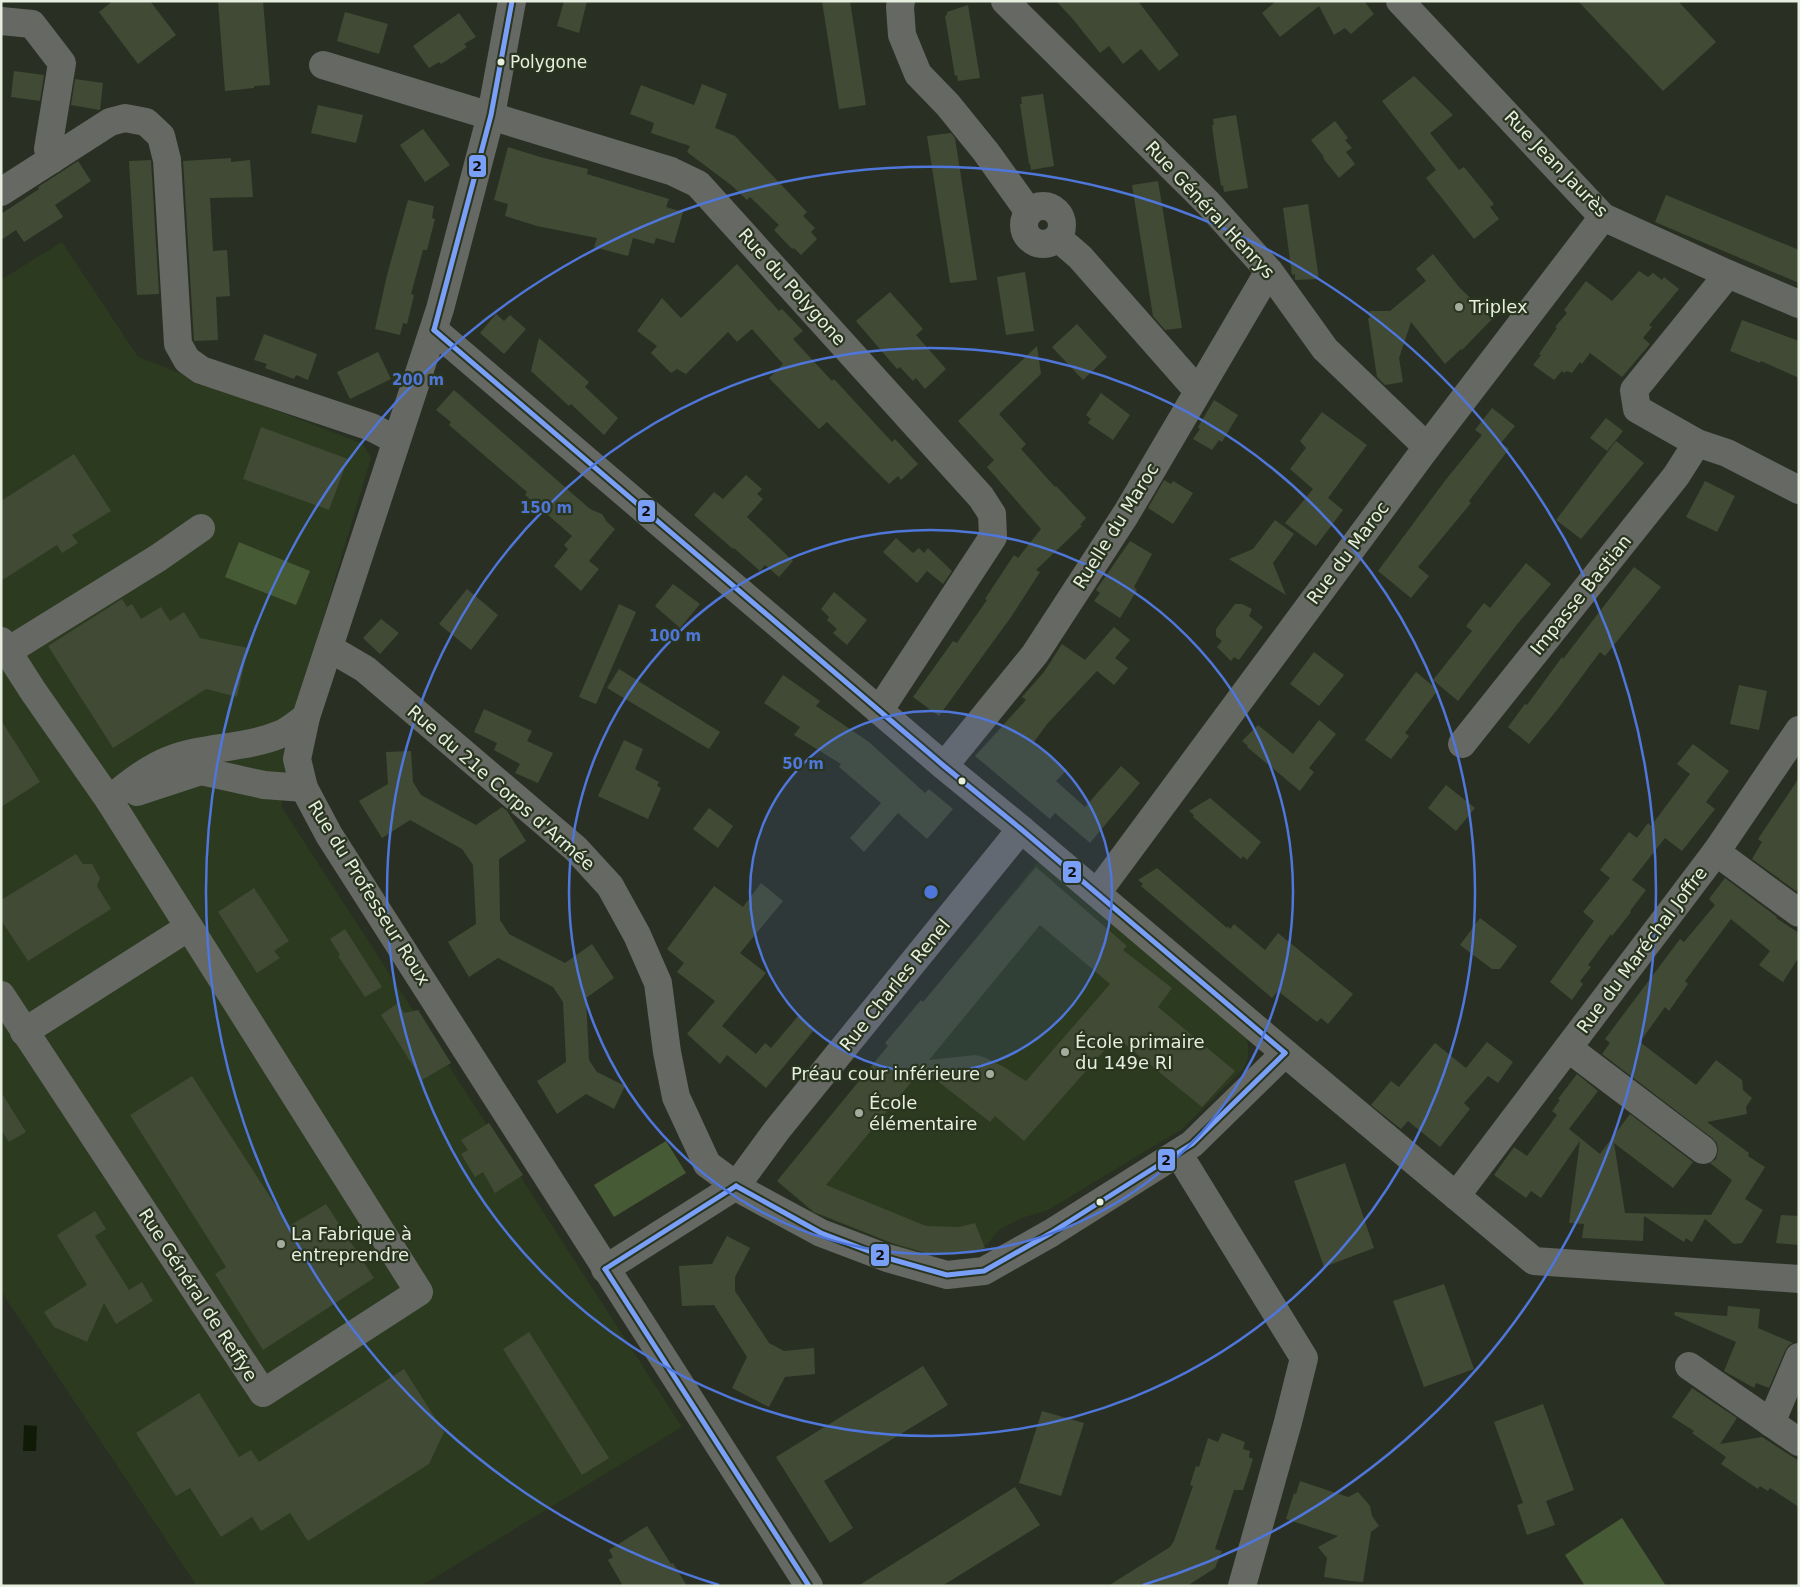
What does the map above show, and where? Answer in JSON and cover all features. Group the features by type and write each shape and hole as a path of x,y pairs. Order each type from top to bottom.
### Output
{"street":[{"name":"Rue du Professeur Roux","path":"512,1 491,115 434,330 396,440 306,717 297,759 304,788 329,835 808,1586"},
{"path":"901,1 902,35 918,74 948,105 986,152 1028,212 1024,221 1024,231 1030,240 1039,244 1049,244 1058,238 1080,258 1190,382 1199,389"},
{"name":"Rue Général Henrys","path":"1004,1 1209,204 1269,271 1324,348 1427,447"},
{"name":"Rue Jean Jaurès","path":"1400,1 1604,217 1728,274 1799,304"},
{"path":"1,21 32,24 62,63 48,149 51,160"},
{"name":"Rue du Polygone","path":"322,65 671,171 698,184 981,497 992,514 994,537 879,711"},
{"path":"1,192 110,122 124,118 146,122 161,136 167,160 178,344 187,360 201,370 371,427 396,440"},
{"name":"Rue du Maroc","path":"1097,893 1427,447 1604,217"},
{"name":"Ruelle du Maroc","path":"944,766 1035,654 1126,514 1269,271"},
{"path":"1728,274 1634,390 1636,409 1697,443 1727,454 1799,490"},
{"path":"434,330 879,711 1534,1261 1799,1279"},
{"name":"Impasse Bastian","path":"1462,744 1676,476 1697,443"},
{"path":"5,646 158,558 201,528"},
{"name":"Rue Général de Reffye","path":"1,996 263,1393 420,1292 109,800 33,691 5,646"},
{"name":"Rue du 21e Corps d'Armée","path":"329,648 365,669 576,849 610,886 637,935 658,983 667,1052 676,1097 707,1164 745,1192 821,1233 887,1258 947,1275 984,1271 1051,1233 1192,1144 1285,1053"},
{"path":"109,800 129,783 168,760 202,750 262,740 283,733 306,717"},
{"name":"Rue du Maréchal Joffre","path":"1456,1196 1716,852 1799,730"},
{"path":"109,800 201,771 264,785 304,788"},
{"name":"Rue Charles Renel","path":"605,1269 736,1186 778,1130 1021,829"},
{"name":"Rue du Maréchal Joffre","path":"1716,852 1799,913"},
{"path":"24,1032 189,927"},
{"name":"Rue du Maréchal Joffre","path":"1568,1048 1703,1150"},
{"path":"1178,1153 1304,1358 1242,1586"},
{"path":"1771,1424 1799,1357"},
{"path":"1689,1366 1799,1442"}],"shaded area":[{"path":"62,242 138,357 363,444 371,458 301,692 281,806 682,1427 421,1586 197,1586 1,1291 1,280"},
{"path":"239,542 310,571 296,605 225,577"},
{"name":"École primaire du 149e RI","path":"1040,859 1246,1034 1248,1058 1243,1069 1182,1129 1048,1210 1022,1218 999,1230 984,1248 932,1254 916,1251 902,1248 812,1212 777,1181"},
{"path":"666,1141 686,1173 614,1217 594,1185"},
{"path":"24,1425 37,1426 36,1451 23,1451"},
{"path":"1622,1518 1666,1586 1585,1586 1565,1555"}],"building":[{"path":"113,1 150,1 176,35 138,64 99,12"},
{"path":"218,1 263,1 270,85 225,91"},
{"path":"564,1 587,1 579,33 557,26"},
{"path":"822,1 850,1 866,105 839,109"},
{"path":"1056,1 1138,1 1179,55 1159,71 1141,49 1123,64 1109,46 1100,53"},
{"path":"1276,1 1364,1 1374,14 1351,34 1345,28 1334,35 1319,6 1280,37 1262,13"},
{"path":"1578,1 1678,1 1716,42 1663,91"},
{"path":"968,5 980,78 958,81 957,75 955,76 945,16 947,12"},
{"path":"345,12 388,24 379,54 337,41"},
{"path":"459,13 476,37 464,44 467,47 441,64 439,62 429,68 413,46"},
{"path":"14,71 44,75 40,101 11,97"},
{"path":"1414,76 1453,115 1430,133 1459,170 1464,167 1494,204 1490,207 1499,219 1474,239 1426,178 1436,170 1382,101"},
{"path":"75,79 103,83 100,110 71,105"},
{"path":"702,84 727,94 715,128 735,136 807,212 803,216 815,228 811,232 817,239 801,255 794,248 792,249 774,230 779,225 750,197 747,200 731,185 687,152 690,146 651,133 654,123 630,114 641,85 694,105"},
{"path":"1043,94 1054,166 1031,170 1020,104 1022,104 1021,97"},
{"path":"318,105 363,115 356,143 311,133"},
{"path":"1236,115 1248,188 1224,192 1223,185 1221,186 1212,125 1214,125 1213,119"},
{"path":"1335,121 1348,138 1345,140 1352,148 1346,152 1355,164 1339,178 1311,140"},
{"path":"423,129 450,165 425,182 400,145"},
{"path":"951,133 955,138 977,280 950,283 927,136"},
{"path":"508,147 588,169 587,174 669,199 666,207 683,212 674,243 656,238 654,244 633,238 628,256 594,247 597,238 537,226 505,216 508,204 494,200"},
{"path":"231,158 231,162 250,160 253,197 210,198 213,251 227,250 230,296 216,297 218,340 194,341 183,161"},
{"path":"151,160 159,294 137,295 129,161"},
{"path":"78,161 91,181 55,205 63,217 24,242 16,230 1,240 1,214"},
{"path":"1158,181 1182,328 1165,330 1153,316 1132,185"},
{"path":"1666,195 1799,250 1799,283 1655,222"},
{"path":"408,200 434,206 432,218 435,219 427,250 423,250 411,294 414,295 407,324 403,323 400,335 375,329 387,275"},
{"path":"1308,204 1319,279 1295,280 1295,274 1292,275 1283,208"},
{"path":"1433,254 1459,287 1492,319 1462,350 1445,364 1411,322 1399,358 1403,382 1385,385 1377,377 1368,318 1370,318 1369,311 1390,311 1426,281 1416,269"},
{"path":"737,264 779,311 782,309 803,331 793,339 832,381 834,379 892,442 895,439 918,464 901,480 898,476 889,484 827,422 819,429 769,378 783,364 752,329 737,342 728,332 686,374 677,369 671,373 651,353 657,346 637,331 662,298 681,318"},
{"path":"1639,271 1648,277 1653,273 1662,280 1664,277 1679,289 1649,325 1652,327 1643,338 1650,344 1622,377 1590,353 1572,373 1567,371 1564,373 1562,371 1554,380 1533,365 1557,328 1555,327 1567,313 1564,310 1586,281 1612,301"},
{"path":"1025,272 1034,331 1006,335 997,277"},
{"path":"890,292 923,329 916,335 946,369 925,389 916,378 913,381 900,367 897,369 856,321"},
{"path":"496,314 504,321 510,315 526,329 504,354 480,333"},
{"path":"1742,320 1799,341 1799,378 1761,361 1760,363 1730,351"},
{"path":"1077,324 1107,357 1083,380 1052,347"},
{"path":"264,334 317,354 308,380 296,375 294,379 265,368 267,364 254,360"},
{"path":"539,338 589,382 585,387 618,418 604,435 571,404 569,406 531,371"},
{"path":"1037,346 1041,374 999,414 1026,444 1021,449 1086,518 1080,525 1082,526 1036,570 1040,572 1011,617 939,716 913,697 953,641 957,643 987,600 985,599 1014,555 1018,558 1041,529 987,467 994,460 958,421"},
{"path":"378,352 391,379 350,399 337,372"},
{"path":"454,390 590,509 602,514 615,529 589,561 599,569 581,591 554,566 568,549 564,545 572,536 525,495 527,492 449,425 451,422 436,410"},
{"path":"1101,393 1130,415 1113,440 1088,423 1091,419 1086,415"},
{"path":"1214,400 1238,415 1222,442 1219,440 1212,450 1193,439"},
{"path":"1492,408 1515,426 1501,443 1509,449 1469,501 1471,503 1418,567 1429,576 1411,598 1378,571 1444,482 1482,435 1475,430"},
{"path":"1322,412 1367,445 1328,498 1343,510 1316,546 1285,523 1313,489 1290,469 1306,448 1300,441"},
{"path":"1606,418 1623,431 1607,451 1590,438"},
{"path":"261,427 348,459 329,510 243,479"},
{"path":"1616,441 1644,463 1581,539 1556,520"},
{"path":"74,454 111,511 72,535 78,543 62,553 57,545 1,581 1,501"},
{"path":"746,475 762,489 757,494 763,499 747,517 793,561 779,577 765,565 760,571 694,515 714,492 723,499"},
{"path":"1164,480 1171,484 1173,481 1193,493 1173,524 1148,508"},
{"path":"1705,481 1735,496 1717,532 1686,517"},
{"path":"1275,520 1294,534 1273,563 1286,595 1229,559 1253,549"},
{"path":"896,538 913,553 919,548 924,553 928,548 952,571 943,584 927,571 917,583 883,552"},
{"path":"1130,541 1152,554 1134,587 1137,590 1120,618 1094,601 1100,593 1096,590"},
{"path":"1526,563 1551,584 1458,701 1433,680 1472,631 1466,626 1484,603 1490,608"},
{"path":"1634,567 1661,587 1605,656 1600,652 1529,744 1508,727"},
{"path":"673,584 700,604 680,628 655,606"},
{"path":"467,589 498,615 471,650 439,624"},
{"path":"834,592 867,620 847,645 833,633 837,629 827,620 829,617 821,609"},
{"path":"122,599 127,607 132,604 141,619 161,607 170,621 184,612 200,638 248,648 237,697 206,689 113,748 48,646"},
{"path":"619,604 636,612 596,704 579,697"},
{"path":"1235,604 1242,604 1252,609 1249,616 1263,627 1239,660 1234,657 1231,661 1217,647 1222,641 1216,636 1216,629"},
{"path":"381,619 399,633 380,654 363,638"},
{"path":"1114,627 1130,640 1115,658 1128,668 1114,685 1097,671 1047,724 1034,742 1067,770 1056,781 1085,807 1121,766 1140,783 1090,843 1055,813 1050,819 975,756 1026,700 1022,697 1044,672 1062,644 1085,660"},
{"path":"1314,652 1344,675 1319,706 1290,684"},
{"path":"619,669 720,732 709,749 607,688"},
{"path":"1416,672 1438,690 1405,733 1409,736 1391,759 1365,740"},
{"path":"783,675 820,701 816,706 869,742 925,793 929,789 953,809 927,839 898,813 864,852 850,838 881,803 839,767 841,764 794,735 800,727 764,703"},
{"path":"1739,685 1767,691 1759,730 1730,724"},
{"path":"484,709 532,731 527,741 553,753 538,783 515,773 520,764 494,750 497,743 474,732"},
{"path":"1,720 40,782 1,807"},
{"path":"1319,720 1336,734 1309,768 1314,772 1300,791 1242,741 1258,725 1293,754"},
{"path":"624,740 643,749 635,769 659,782 657,786 661,788 648,819 598,796"},
{"path":"1693,744 1729,771 1706,802 1715,809 1682,851 1665,838 1632,880 1646,890 1631,912 1612,936 1611,934 1588,965 1591,967 1580,981 1583,984 1572,1000 1550,982 1594,921 1583,912 1610,878 1600,870 1629,832 1637,838 1648,823 1651,826 1690,774 1677,764"},
{"path":"411,751 413,782 421,795 476,825 502,807 507,811 526,841 499,859 500,920 509,934 565,963 592,944 614,978 586,998 589,1060 597,1072 625,1086 614,1109 586,1094 557,1114 537,1081 566,1062 563,1002 553,987 498,958 469,977 448,942 476,924 473,865 462,849 410,820 382,838 359,801 388,784 386,752"},
{"path":"1799,778 1799,888 1796,891 1752,859 1762,842 1758,839"},
{"path":"1446,785 1475,808 1456,831 1428,808"},
{"path":"1210,798 1261,842 1247,860 1243,856 1241,859 1193,817 1194,815 1189,811"},
{"path":"709,808 733,826 718,848 693,829"},
{"path":"76,854 83,864 92,864 100,878 97,886 111,909 28,961 1,920 1,900"},
{"path":"1036,867 1127,946 1123,950 1172,988 1158,1007 1235,1071 1202,1107 1116,1037 1024,1141 995,1116 990,1122 922,1069 826,1185 926,1226 959,1227 975,1223 985,1248 965,1253 933,1255 892,1243 814,1212 777,1181 888,1046 885,1043 921,1000 923,1002","holes":["1040,925 1110,984 1026,1081 1004,1067 984,1057 975,1055 929,1060"]},
{"path":"1157,868 1227,928 1228,926 1230,929 1234,924 1265,950 1278,933 1353,994 1328,1024 1321,1018 1317,1022 1278,991 1272,998 1141,886 1143,884 1138,880"},
{"path":"1725,878 1776,918 1799,933 1799,957 1783,982 1759,965 1770,951 1731,919 1685,981 1688,984 1669,1011 1665,1007 1640,1042 1696,1085 1716,1060 1742,1080 1743,1090 1752,1098 1746,1107 1747,1114 1707,1122 1749,1153 1748,1156 1765,1167 1745,1199 1763,1210 1742,1243 1734,1244 1705,1219 1692,1242 1686,1238 1684,1242 1644,1216 1643,1241 1582,1238 1584,1224 1569,1223 1580,1141 1541,1198 1531,1191 1526,1198 1494,1175 1514,1147 1527,1156 1557,1115 1552,1111 1560,1100 1558,1099 1577,1074 1598,1091 1569,1129 1600,1154 1630,1114 1693,1162 1673,1188 1614,1143 1625,1213 1711,1215 1732,1180 1710,1163 1716,1159 1718,1151 1717,1143 1712,1138 1602,1054 1610,1043 1605,1039 1680,939 1684,942 1715,905 1709,899"},
{"path":"761,883 783,901 740,953 766,973 722,1026 756,1054 765,1043 771,1048 798,1016 814,1030 766,1088 727,1055 720,1064 687,1034 715,1001 677,972 684,963 667,949 714,886 743,907"},
{"path":"254,888 289,941 274,951 280,958 257,973 218,912"},
{"path":"1480,918 1517,946 1500,969 1492,969 1460,945"},
{"path":"345,929 382,987 365,997 338,956 340,955 330,939"},
{"path":"398,1003 404,1013 418,1010 451,1063 422,1080 381,1015"},
{"path":"1487,1042 1513,1062 1498,1083 1488,1076 1464,1103 1470,1109 1440,1147 1408,1121 1401,1129 1371,1105 1391,1081 1399,1087 1435,1043 1466,1068"},
{"path":"192,1076 289,1226 326,1204 374,1278 263,1350 215,1274 226,1267 130,1115"},
{"path":"1,1092 26,1132 9,1142 1,1130"},
{"path":"489,1123 523,1175 495,1193 483,1172 475,1177 461,1154 468,1150 461,1140"},
{"path":"1345,1163 1374,1248 1324,1267 1294,1181"},
{"path":"95,1211 106,1229 95,1236 129,1290 142,1282 153,1301 116,1324 104,1303 87,1342 54,1327 44,1312 87,1285 57,1235"},
{"path":"1781,1215 1799,1216 1799,1245 1776,1243"},
{"path":"727,1236 750,1248 735,1277 735,1291 769,1343 784,1351 814,1348 815,1374 785,1377 769,1407 732,1388 747,1357 714,1305 682,1306 679,1266 712,1264"},
{"path":"1444,1284 1474,1369 1424,1387 1393,1301"},
{"path":"1728,1306 1760,1309 1758,1328 1793,1343 1785,1351 1769,1388 1756,1383 1754,1388 1724,1371 1736,1342 1674,1315 1675,1312 1727,1316"},
{"path":"529,1332 609,1458 582,1475 503,1349"},
{"path":"923,1366 948,1405 824,1481 853,1528 830,1543 776,1457"},
{"path":"404,1369 444,1432 429,1464 308,1541 290,1513 261,1531 252,1517 221,1537 190,1488 176,1496 136,1433 199,1393 239,1457 251,1450 259,1462"},
{"path":"1692,1388 1737,1418 1720,1444 1762,1437 1799,1461 1799,1507 1770,1488 1768,1491 1760,1486 1758,1489 1721,1464 1726,1457 1692,1433 1694,1431 1672,1417"},
{"path":"1543,1404 1574,1490 1546,1501 1555,1525 1527,1535 1517,1505 1523,1503 1494,1422"},
{"path":"1042,1411 1084,1423 1061,1496 1019,1483"},
{"path":"1222,1433 1245,1442 1243,1449 1250,1451 1249,1457 1253,1459 1243,1490 1234,1490 1215,1549 1222,1551 1215,1568 1187,1586 1108,1586 1170,1547 1174,1541 1193,1486 1190,1485 1196,1466 1199,1467 1208,1438 1218,1442"},
{"path":"1300,1481 1348,1497 1358,1492 1370,1506 1372,1516 1379,1526 1371,1532 1363,1582 1324,1577 1327,1558 1318,1547 1338,1536 1286,1519"},
{"path":"1015,1487 1040,1525 942,1586 858,1586"},
{"path":"647,1526 687,1586 623,1586 608,1560 613,1557 609,1550"}],"transit line":[{"name":"2","path":"434,330 491,115 512,1"},
{"name":"2","path":"434,330 944,766 1285,1053"},
{"name":"2","path":"736,1186 821,1233 887,1258 947,1275 984,1271 1051,1233 1192,1144 1285,1053"},
{"name":"2","path":"605,1269 736,1186"},
{"name":"2","path":"605,1269 809,1586"}],"place":[{"name":"Polygone","path":"501,62"},
{"name":"Triplex","path":"1459,307"},
{"name":"École primaire du 149e RI","path":"1065,1052"},
{"name":"Préau cour inférieure","path":"990,1074"},
{"name":"École élémentaire","path":"859,1113"},
{"name":"La Fabrique à entreprendre","path":"281,1244"}]}
